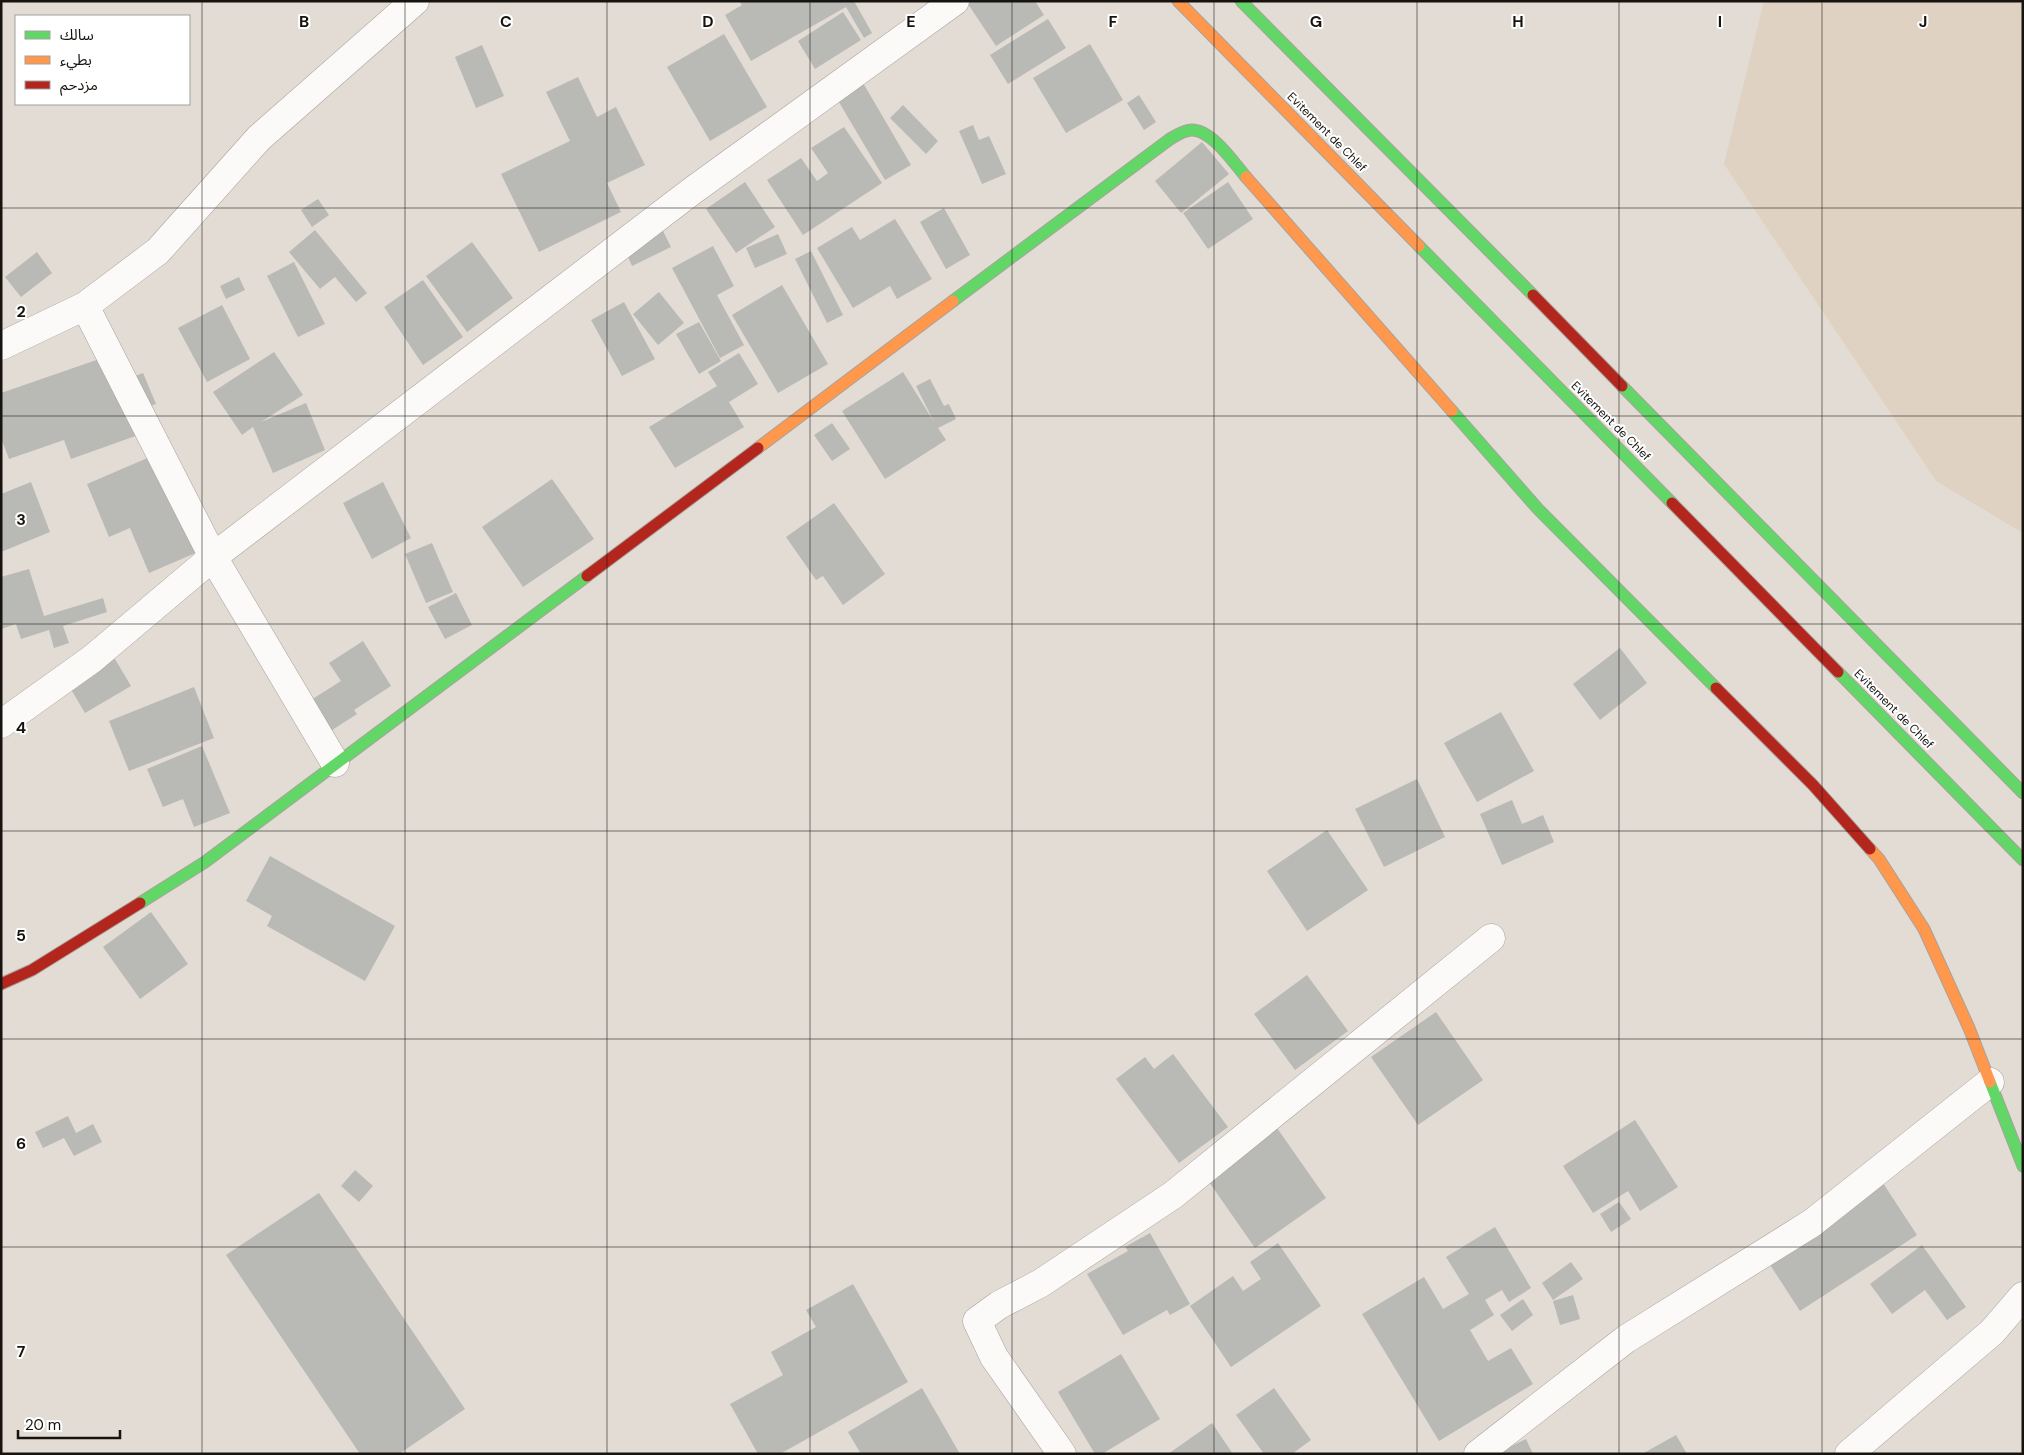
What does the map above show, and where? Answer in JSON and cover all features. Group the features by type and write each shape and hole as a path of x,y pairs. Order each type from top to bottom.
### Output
{"main road":[{"name":"Evitement de Chlef","path":"1178,1 2023,860"},
{"path":"1241,1 2023,793"},
{"path":"1,984 32,970 205,862 1170,139 1187,130 1198,130 1212,138 1538,508 1813,785 1879,859 1924,929 1970,1028 2023,1166"}],"street":[{"path":"1,346 85,306 158,250 259,138 415,1"},
{"path":"1,724 92,659 213,557 692,191 955,1"},
{"path":"85,306 213,557 335,763"},
{"path":"1062,1454 994,1357 978,1322 999,1305 1041,1283 1173,1195 1491,938"},
{"path":"1478,1454 1626,1339 1812,1224 1990,1082"},
{"path":"1849,1454 1992,1332 2023,1296"}],"shaded area":[{"path":"1764,1 2023,1 2023,533 1936,481 1724,164"}],"building":[{"path":"739,1 854,1 872,33 864,38 846,7 751,61 725,15 742,5"},
{"path":"966,1 1035,1 1044,15 996,46"},
{"path":"843,12 861,40 815,69 798,41"},
{"path":"1048,19 1066,48 1008,84 990,55"},
{"path":"724,34 767,107 710,141 667,67"},
{"path":"1090,44 1123,100 1066,133 1033,78"},
{"path":"482,45 504,96 476,108 455,57"},
{"path":"859,76 911,165 885,180 833,92"},
{"path":"578,77 597,117 616,107 645,165 607,183 621,212 539,252 501,174 570,141 546,92"},
{"path":"1139,95 1156,122 1144,130 1127,103"},
{"path":"903,105 938,141 926,154 890,118"},
{"path":"973,125 979,140 989,136 1006,174 982,184 959,131"},
{"path":"844,127 882,183 803,235 767,180 801,158 817,181 828,173 811,148"},
{"path":"1202,142 1229,174 1181,213 1155,181"},
{"path":"745,182 775,227 736,253 706,209"},
{"path":"1228,182 1253,219 1208,249 1183,213"},
{"path":"318,199 329,215 312,227 301,210"},
{"path":"944,208 970,255 946,269 920,222"},
{"path":"895,219 932,279 897,299 890,286 853,308 817,248 852,227 860,240"},
{"path":"660,225 671,247 632,266 622,243"},
{"path":"315,230 367,293 356,302 335,277 320,289 289,252"},
{"path":"778,234 787,254 755,268 746,248"},
{"path":"472,242 513,298 467,332 426,276"},
{"path":"713,246 734,286 717,295 744,345 720,358 672,268"},
{"path":"811,251 843,315 827,323 795,259"},
{"path":"37,252 52,273 21,297 5,277"},
{"path":"294,262 325,324 298,337 267,276"},
{"path":"239,277 245,290 226,299 220,286"},
{"path":"423,280 463,337 423,365 384,307"},
{"path":"782,285 828,364 778,393 732,315"},
{"path":"659,292 684,323 658,345 633,314"},
{"path":"624,302 655,359 622,376 591,320"},
{"path":"222,305 250,359 207,382 178,328"},
{"path":"699,322 721,361 699,374 676,334"},
{"path":"274,352 303,395 261,422 306,403 325,450 273,473 253,427 242,435 213,392"},
{"path":"739,353 758,384 729,402 744,427 675,468 649,427 717,386 708,372"},
{"path":"108,356 141,434 71,459 64,440 9,459 1,438 1,393"},
{"path":"903,372 934,422 916,386 930,379 944,406 949,404 956,419 938,428 946,440 885,479 842,411"},
{"path":"143,373 156,404 145,408 133,377"},
{"path":"832,423 850,449 832,461 814,435"},
{"path":"166,450 207,548 149,573 130,528 109,537 87,484"},
{"path":"552,479 594,539 523,587 482,527"},
{"path":"31,482 50,532 1,552 1,494"},
{"path":"383,482 411,538 372,559 343,503"},
{"path":"834,503 885,574 843,605 823,576 816,580 786,537"},
{"path":"432,543 453,592 426,603 405,554"},
{"path":"29,569 44,616 103,598 107,612 63,626 69,643 54,648 49,630 21,639 16,624 1,629 1,577"},
{"path":"456,593 472,625 445,639 428,607"},
{"path":"363,641 391,686 354,710 357,714 323,736 303,705 341,681 329,663"},
{"path":"1620,648 1647,683 1600,720 1573,684"},
{"path":"115,659 131,686 85,713 69,686"},
{"path":"194,687 214,738 129,771 109,721"},
{"path":"1501,712 1534,771 1477,802 1444,743"},
{"path":"202,746 230,813 194,827 183,799 163,807 147,769"},
{"path":"1417,779 1445,837 1384,867 1355,809"},
{"path":"1512,800 1522,824 1543,815 1554,842 1502,865 1480,814"},
{"path":"1327,830 1368,890 1307,931 1267,871"},
{"path":"270,856 395,926 365,981 267,926 272,916 246,901"},
{"path":"151,912 188,964 140,999 103,947"},
{"path":"1307,975 1348,1031 1295,1070 1254,1014"},
{"path":"1436,1012 1483,1080 1418,1125 1371,1057"},
{"path":"1173,1054 1228,1127 1179,1163 1116,1079 1145,1057 1154,1069"},
{"path":"68,1116 76,1133 93,1124 102,1142 74,1156 64,1138 43,1148 35,1132"},
{"path":"1635,1120 1678,1187 1640,1211 1628,1191 1593,1213 1563,1166"},
{"path":"1277,1128 1326,1198 1255,1248 1207,1179"},
{"path":"355,1170 373,1186 359,1202 341,1186"},
{"path":"1881,1180 1917,1235 1800,1311 1765,1257"},
{"path":"319,1193 465,1409 399,1454 360,1454 226,1255"},
{"path":"1619,1202 1631,1219 1611,1232 1600,1214"},
{"path":"1495,1227 1531,1288 1509,1302 1502,1290 1485,1300 1494,1315 1470,1330 1488,1361 1511,1348 1533,1384 1439,1441 1362,1314 1424,1277 1443,1309 1469,1294 1446,1257"},
{"path":"1150,1233 1190,1304 1170,1315 1167,1310 1123,1335 1087,1274 1128,1251 1125,1247"},
{"path":"1278,1243 1321,1306 1231,1367 1190,1306 1233,1276 1243,1291 1261,1279 1250,1262"},
{"path":"1922,1245 1966,1307 1947,1320 1925,1290 1892,1314 1870,1284"},
{"path":"1571,1262 1583,1279 1553,1300 1542,1283"},
{"path":"853,1284 908,1382 780,1454 758,1454 730,1404 783,1375 771,1352 816,1327 806,1310"},
{"path":"1573,1295 1580,1319 1560,1325 1553,1301"},
{"path":"1523,1299 1533,1315 1512,1331 1500,1315"},
{"path":"1121,1354 1160,1419 1102,1454 1095,1454 1058,1392"},
{"path":"922,1388 960,1454 861,1454 848,1432"},
{"path":"1274,1388 1311,1440 1292,1454 1264,1454 1236,1415"},
{"path":"1212,1423 1233,1454 1168,1454"},
{"path":"1676,1435 1687,1454 1642,1454"},
{"path":"1526,1439 1533,1454 1495,1454"}],"traffic: fast":[{"path":"1241,1 1533,295"},
{"path":"953,301 1170,139 1183,132 1192,130 1200,131 1207,135 1222,148 1246,177"},
{"path":"1419,246 1672,503"},
{"path":"1622,386 2023,793"},
{"path":"1452,411 1538,509 1716,688"},
{"path":"140,903 205,862 587,576"},
{"path":"1838,672 2023,860"},
{"path":"1990,1082 2023,1166"}],"traffic: slow":[{"path":"1178,1 1419,246"},
{"path":"1246,177 1452,411"},
{"path":"758,448 953,301"},
{"path":"1870,849 1879,859 1924,929 1969,1028 1990,1082"}],"traffic: jam":[{"path":"1533,295 1622,386"},
{"path":"587,576 758,448"},
{"path":"1672,503 1838,672"},
{"path":"1716,688 1813,785 1870,849"},
{"path":"1,984 32,970 140,903"}]}
